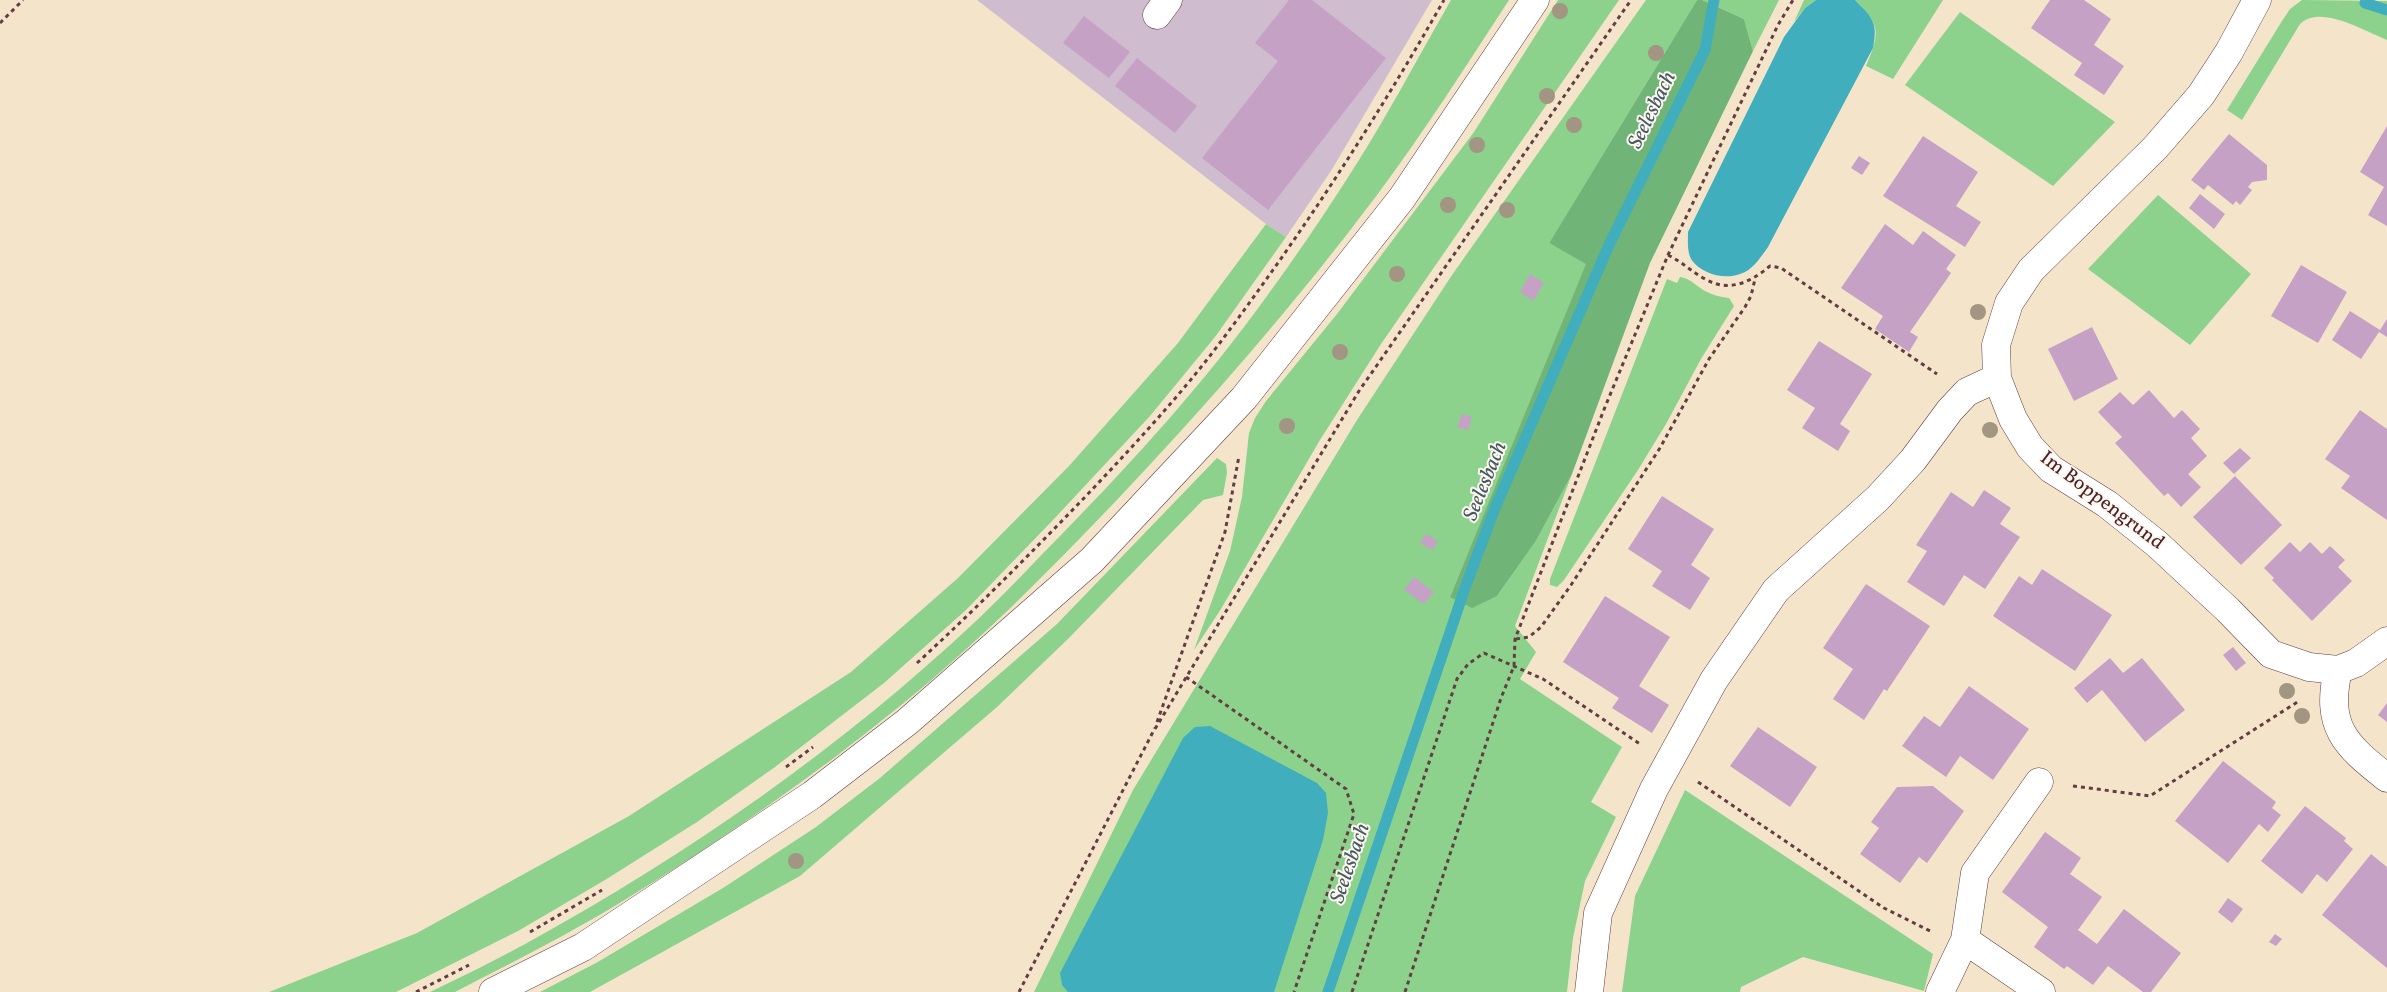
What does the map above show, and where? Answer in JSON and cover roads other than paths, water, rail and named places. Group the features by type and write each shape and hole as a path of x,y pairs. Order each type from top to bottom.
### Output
{"street":[{"path":"493,992 583,947 812,795 907,722 1092,560 1244,398 1402,198 1536,0"},
{"name":"Im Boppengrund","path":"2256,0 2229,52 2201,95 2155,148 2031,270 2009,303 1996,345 1997,378 2017,426 2030,447 2051,469 2107,504 2157,544 2228,610 2271,654 2309,667 2338,670"},
{"path":"1590,992 1598,913 1654,789 1714,680 1776,590 1878,498 1913,460 1950,410 1968,392 1997,378"},
{"path":"2387,641 2356,663 2338,670 2334,697 2341,735 2355,753 2387,778"},
{"path":"1940,992 1965,940 1975,873 2039,782"},
{"path":"1965,940 2041,992"}],"water":[{"path":"1816,0 1855,0 1873,21 1875,32 1873,48 1768,247 1752,267 1745,272 1734,276 1720,276 1707,272 1691,259 1688,249 1688,232 1784,37 1805,8"},
{"path":"1210,726 1317,783 1326,793 1328,813 1323,840 1274,992 1068,992 1062,985 1060,973 1183,738 1195,727"}],"waterway":[{"name":"Seelesbach","path":"1328,992 1466,585 1495,508 1609,245 1705,50 1714,0"},
{"path":"2365,3 2387,10"}]}
